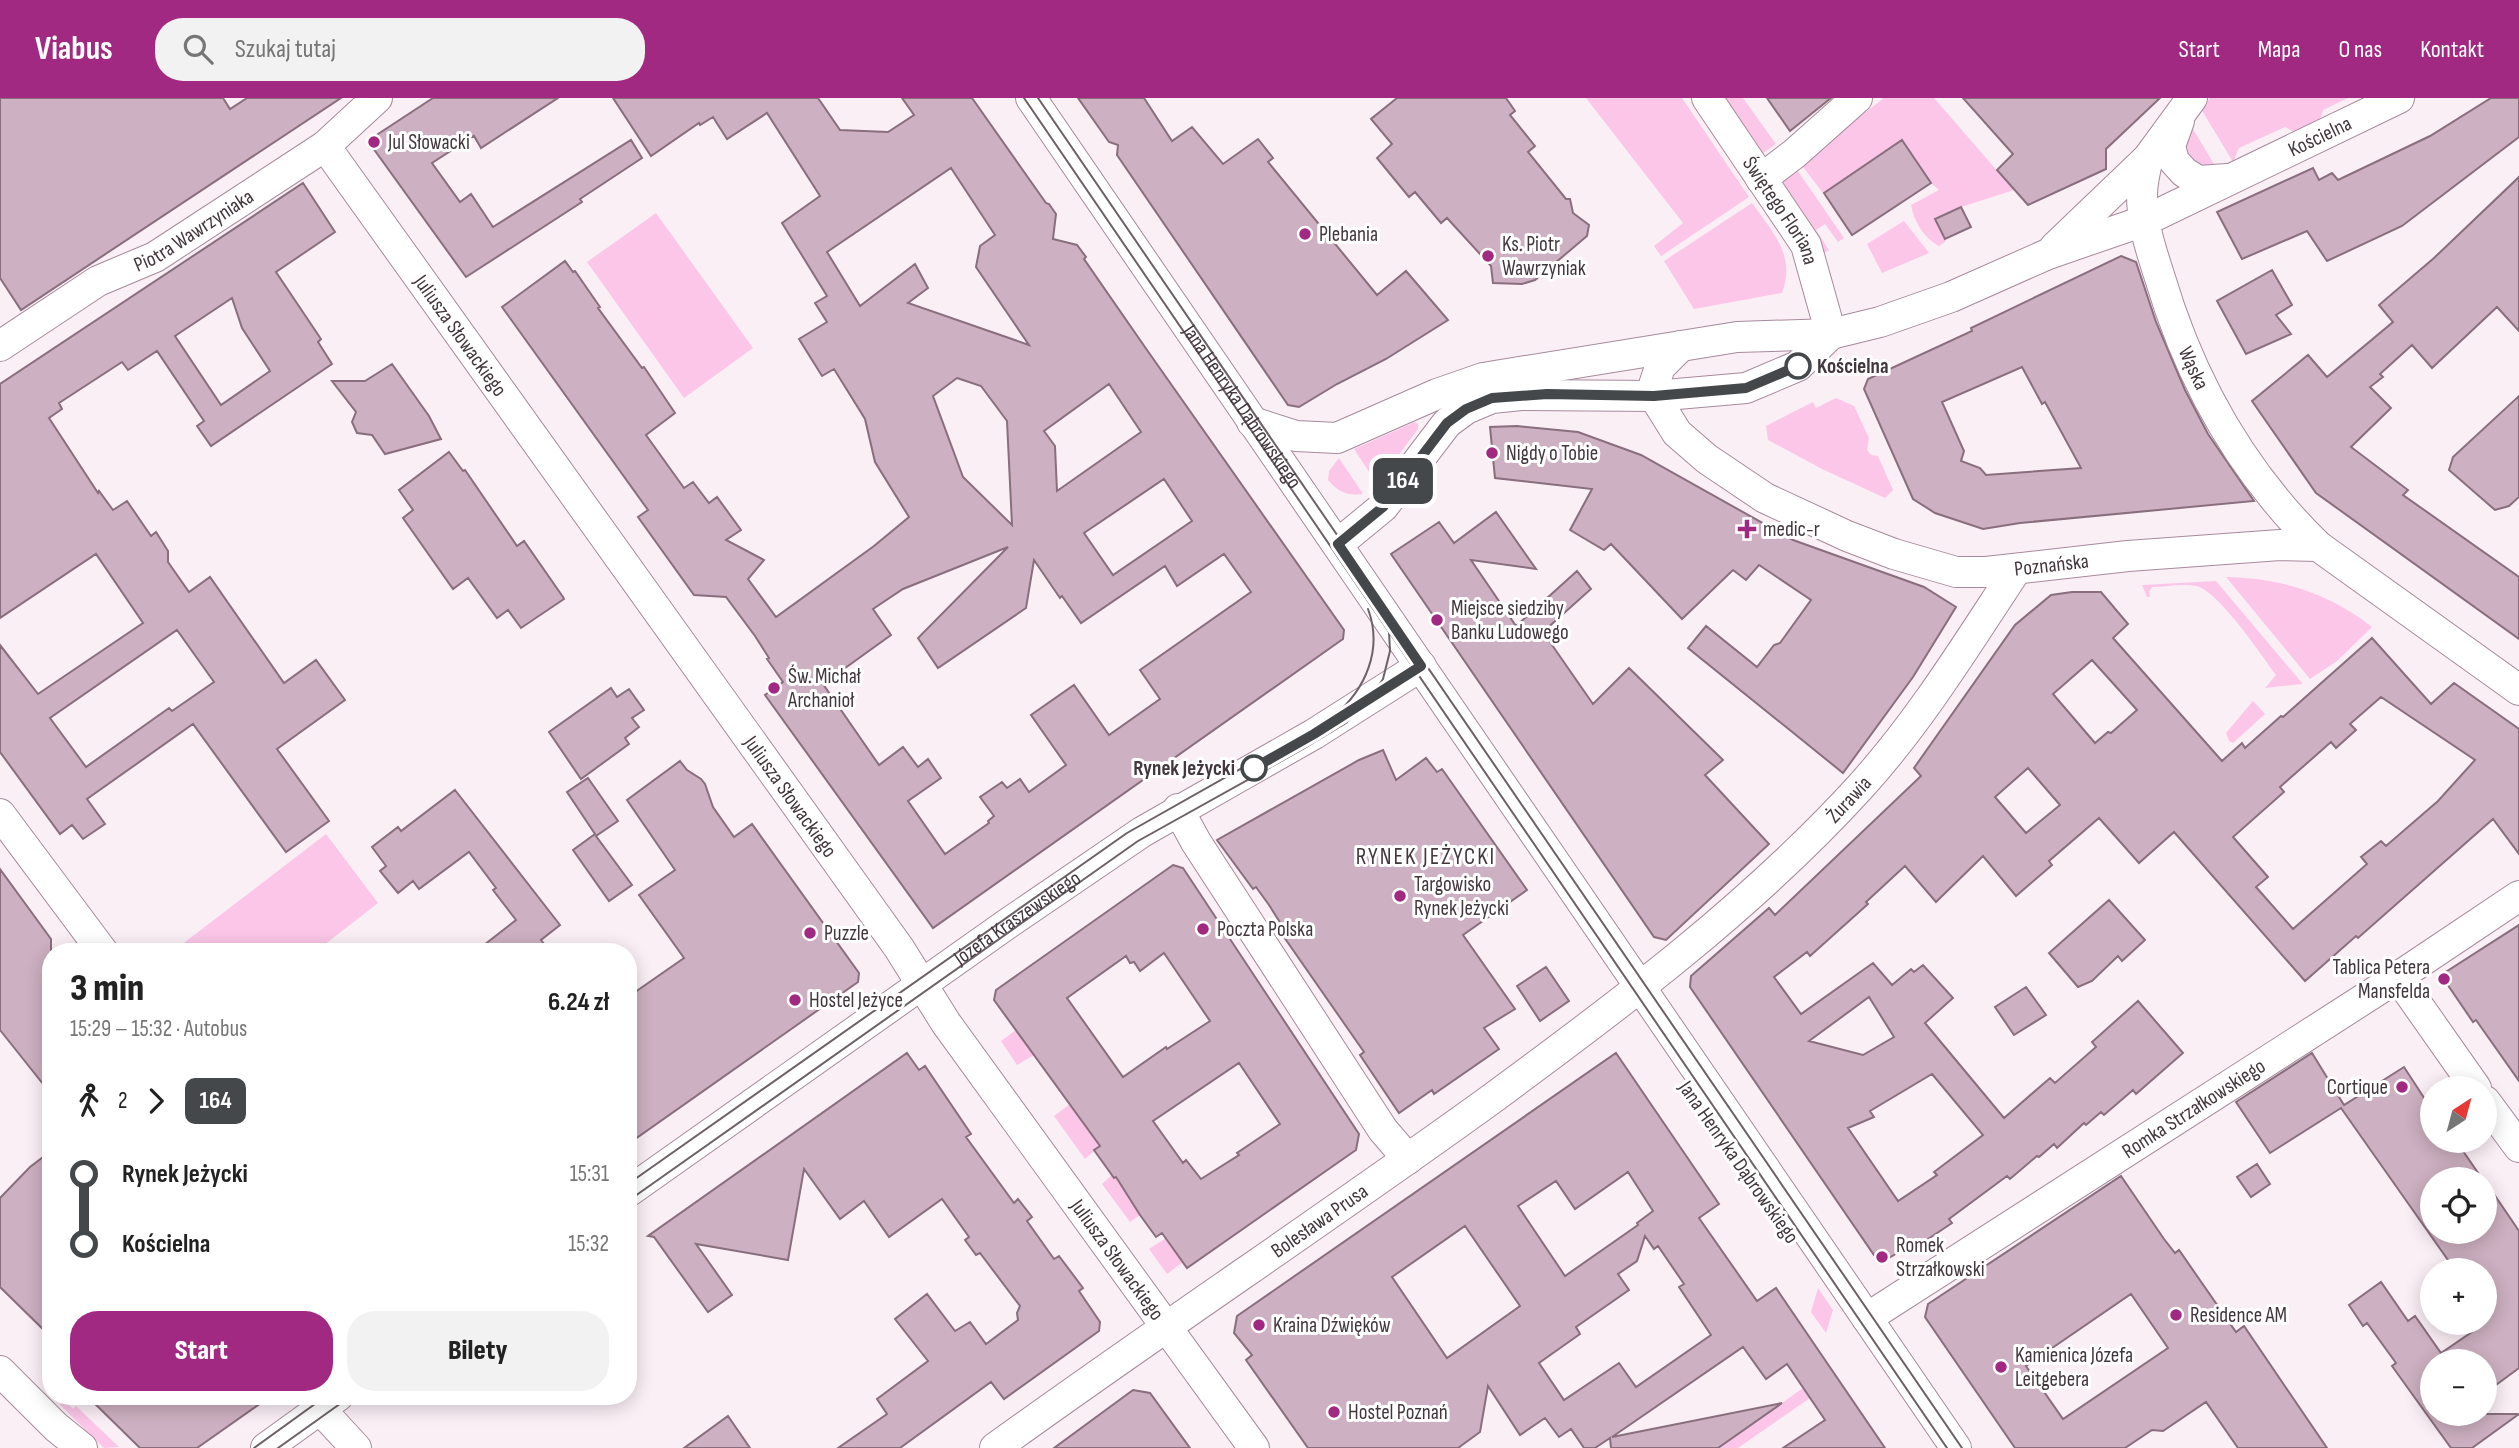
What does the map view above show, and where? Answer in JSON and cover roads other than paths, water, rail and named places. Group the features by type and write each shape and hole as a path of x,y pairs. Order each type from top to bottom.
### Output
{"street":[{"name":"Piotra Wawrzyniaka","path":"0,346 98,281 155,257 325,146 377,98"},
{"name":"Jana Henryka Dąbrowskiego","path":"1031,98 1956,1448"},
{"name":"Świętego Floriana","path":"1707,98 1806,245 1831,334"},
{"path":"1762,179 1857,98"},
{"name":"Kościelna","path":"1252,422 1296,436 1337,438 1437,394 1483,378 1737,337 1831,334 1880,322 2048,254 2144,221 2399,98"},
{"name":"Kościelna","path":"2048,254 2147,158 2190,100"},
{"path":"2190,100 2170,146 2174,162 2198,181 2231,179"},
{"name":"Juliusza Słowackiego","path":"325,146 923,984 946,1023 1254,1448"},
{"name":"Wąska","path":"2147,158 2142,192 2144,221 2168,307 2196,377 2214,410 2271,495 2318,546"},
{"path":"1338,544 1383,507 1447,423 1466,409 1492,398 1521,395 1654,396 1746,388 1798,366 1831,334"},
{"path":"1654,396 1654,385 1660,367 1681,346"},
{"name":"Poznańska","path":"1654,396 1677,433 1707,460 1754,491 1803,517 1894,554 1956,572 2016,570 2063,562 2280,545 2318,546"},
{"path":"2318,546 2519,690"},
{"name":"Żurawia","path":"1641,988 1724,918 1858,789 1922,710 2016,570"},
{"name":"Józefa Kraszewskiego","path":"637,1186 1142,831 1314,734 1421,666"},
{"path":"1178,810 1382,1130 1408,1159"},
{"path":"0,814 96,943"},
{"name":"Romka Strzałkowskiego","path":"1867,1318 2519,896"},
{"path":"2398,976 2468,1076"},
{"name":"Bolesława Prusa","path":"995,1448 1167,1325 1408,1159 1641,988"},
{"path":"2497,1117 2519,1147"},
{"path":"0,1371 56,1427 82,1448"},
{"path":"266,1448 326,1405"},
{"path":"330,1405 356,1448"}],"tram line":[{"path":"1024,98 1947,1448"},
{"path":"1038,98 1962,1448"},
{"path":"637,1178 1127,833 1334,716 1355,694 1369,667 1374,639 1368,609"},
{"path":"637,1195 1138,841 1346,723 1367,703 1383,679 1390,651 1389,632"},
{"path":"254,1448 314,1405"},
{"path":"278,1448 338,1405"}],"place":[{"name":"Jul Słowacki","path":"374,142"},
{"name":"Plebania","path":"1305,234"},
{"name":"Ks. Piotr Wawrzyniak","path":"1488,256"},
{"name":"Kościelna","path":"1798,366"},
{"name":"Nigdy o Tobie","path":"1492,453"},
{"name":"medic-r","path":"1747,529"},
{"name":"Miejsce siedziby Banku Ludowego","path":"1437,620"},
{"name":"Św. Michał Archanioł","path":"774,688"},
{"name":"Rynek Jeżycki","path":"1254,768"},
{"name":"Targowisko Rynek Jeżycki","path":"1400,896"},
{"name":"Poczta Polska","path":"1203,929"},
{"name":"Puzzle","path":"810,933"},
{"name":"Tablica Petera Mansfelda","path":"2444,979"},
{"name":"Hostel Jeżyce","path":"795,1000"},
{"name":"Cortique","path":"2402,1087"},
{"name":"Romek Strzałkowski","path":"1882,1257"},
{"name":"Residence AM","path":"2176,1315"},
{"name":"Kraina Dźwięków","path":"1259,1325"},
{"name":"Kamienica Józefa Leitgebera","path":"2001,1367"},
{"name":"Hostel Poznań","path":"1334,1412"}],"district":[{"name":"RYNEK JEŻYCKI","path":"1426,856"}]}
